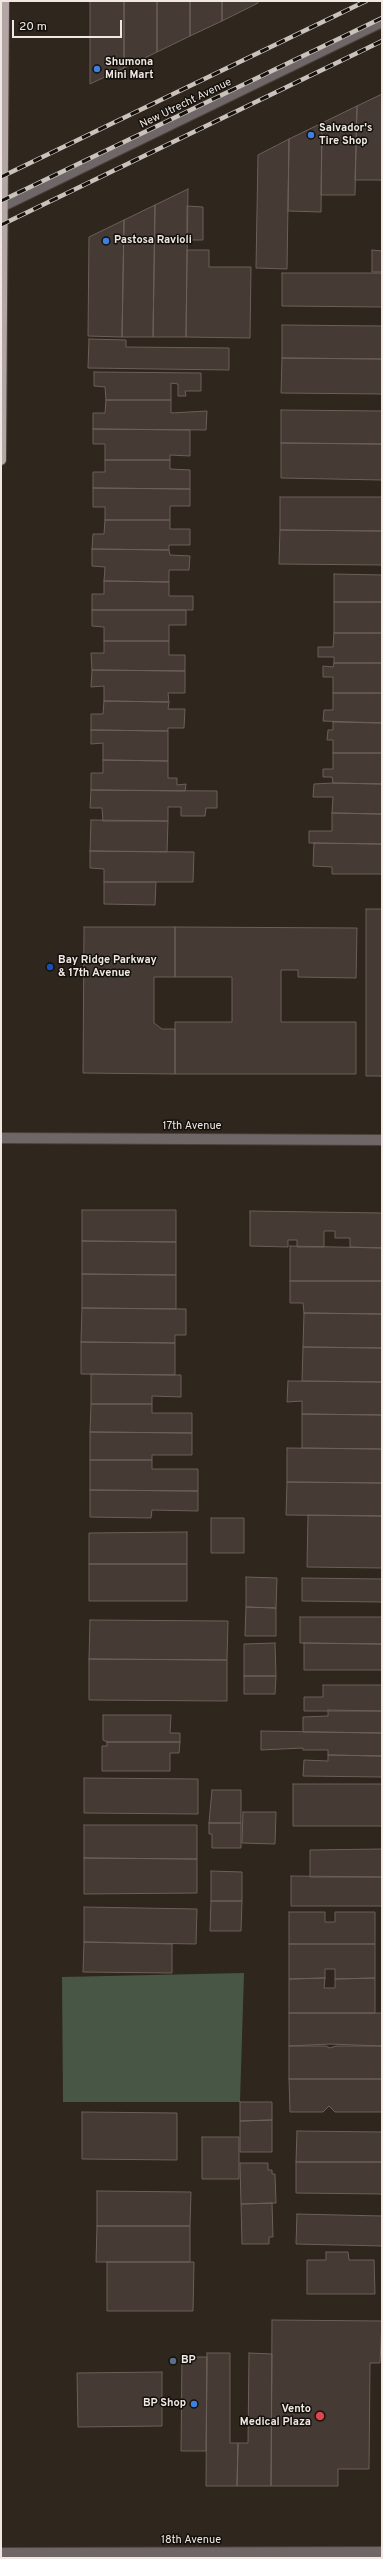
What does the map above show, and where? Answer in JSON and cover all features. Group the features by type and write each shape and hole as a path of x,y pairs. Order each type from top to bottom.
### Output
{"main road":[{"path":"1,460 4,1"}],"street":[{"name":"New Utrecht Avenue","path":"2,207 382,22"},
{"name":"17th Avenue","path":"1,1138 382,1140"},
{"name":"18th Avenue","path":"1,2553 382,2552"}],"green space":[{"path":"244,1973 240,2102 63,2102 62,1977"}],"building":[{"path":"90,1 124,1 124,68 90,84"},
{"path":"124,1 157,1 157,52 124,68"},
{"path":"157,1 190,1 190,36 157,52"},
{"path":"190,1 222,1 222,21 190,36"},
{"path":"222,1 258,1 258,3 222,21"},
{"path":"382,94 382,180 355,180 357,106"},
{"path":"357,106 355,195 321,195 322,123"},
{"path":"322,123 321,212 288,211 289,139"},
{"path":"289,139 287,269 256,268 258,155"},
{"path":"188,189 186,337 153,337 155,205"},
{"path":"155,205 153,337 122,337 124,220"},
{"path":"187,206 203,207 203,240 187,240"},
{"path":"124,220 122,337 88,336 89,237"},
{"path":"187,250 209,250 209,267 251,267 250,338 186,337"},
{"path":"372,250 382,251 382,272 372,272"},
{"path":"282,273 382,273 382,307 282,306"},
{"path":"282,325 382,326 382,359 282,358"},
{"path":"89,339 126,340 126,347 229,348 229,370 88,368"},
{"path":"282,358 382,359 382,394 281,393"},
{"path":"94,372 201,373 201,391 185,391 186,396 178,396 178,384 171,383 171,400 106,400 105,387 94,386"},
{"path":"106,400 171,400 171,413 207,411 206,430 93,429 93,413 105,413"},
{"path":"281,410 382,411 382,444 281,443"},
{"path":"93,429 190,430 190,456 170,455 170,460 105,460 105,444 93,444"},
{"path":"281,443 382,444 382,480 281,478"},
{"path":"105,460 170,460 170,469 190,470 190,489 93,488 93,472 105,472"},
{"path":"93,488 190,489 190,506 170,506 170,520 105,520 105,507 93,507"},
{"path":"280,497 382,497 382,531 280,530"},
{"path":"105,520 170,520 170,529 190,529 190,545 169,545 169,550 92,549 93,534 104,534"},
{"path":"280,530 382,531 382,565 279,564"},
{"path":"92,549 169,550 170,555 190,556 189,570 169,570 169,582 104,581 105,567 92,566"},
{"path":"334,574 382,575 382,602 334,602"},
{"path":"104,581 169,582 169,596 193,596 193,610 92,610 92,594 104,594"},
{"path":"334,602 382,602 382,633 334,633"},
{"path":"92,610 186,610 186,625 169,625 169,641 104,641 104,627 92,626"},
{"path":"334,633 382,633 382,663 334,663 334,657 318,657 318,647 333,647"},
{"path":"104,641 169,641 169,655 185,655 185,671 92,670 91,653 104,653"},
{"path":"334,663 382,663 382,693 333,693 333,677 323,677 323,666 333,667"},
{"path":"92,670 185,671 185,693 168,693 169,702 104,701 104,686 91,687"},
{"path":"333,693 382,693 382,723 323,721 324,710 333,710"},
{"path":"104,701 169,702 168,709 185,709 184,728 168,728 168,731 91,730 91,714 103,714"},
{"path":"333,722 382,723 382,753 333,753 333,740 327,740 328,730 333,730"},
{"path":"91,730 168,731 168,761 103,760 103,743 91,744"},
{"path":"333,753 382,753 382,784 333,783 332,777 323,777 323,769 333,769"},
{"path":"103,760 168,761 168,778 177,778 177,785 186,784 185,791 91,790 91,773 103,773"},
{"path":"314,784 382,784 382,814 332,813 333,797 313,797"},
{"path":"91,790 217,791 217,808 206,808 205,816 181,816 181,807 168,807 168,821 103,821 102,808 90,808"},
{"path":"332,813 382,814 382,844 309,843 309,831 332,831"},
{"path":"91,820 168,821 167,852 90,851"},
{"path":"314,843 382,844 382,874 332,874 332,867 313,866"},
{"path":"90,851 194,852 193,882 104,882 104,869 90,868"},
{"path":"104,882 156,882 155,905 104,904"},
{"path":"366,909 382,909 382,1076 366,1076"},
{"path":"84,927 175,927 175,977 154,977 154,1023 162,1029 175,1029 175,1074 83,1073"},
{"path":"175,927 357,928 356,978 298,977 298,970 281,970 281,1022 356,1022 356,1074 175,1074 175,1022 232,1022 232,977 175,977"},
{"path":"82,1210 176,1210 176,1242 82,1241"},
{"path":"250,1211 382,1213 382,1248 350,1247 350,1238 335,1238 335,1231 324,1231 324,1247 297,1247 297,1240 288,1240 288,1247 250,1246"},
{"path":"82,1241 176,1242 176,1275 82,1274"},
{"path":"290,1246 382,1248 382,1281 290,1281"},
{"path":"82,1274 176,1275 176,1309 82,1308"},
{"path":"290,1281 382,1281 382,1314 304,1313 303,1303 290,1303"},
{"path":"82,1308 186,1309 186,1335 175,1335 175,1343 81,1342"},
{"path":"304,1313 382,1314 382,1348 303,1347"},
{"path":"81,1342 175,1343 175,1375 81,1374"},
{"path":"303,1347 382,1348 382,1382 302,1381"},
{"path":"91,1374 181,1375 181,1397 152,1396 152,1404 91,1404"},
{"path":"288,1381 382,1382 382,1415 302,1414 302,1401 287,1402"},
{"path":"91,1404 152,1404 152,1413 192,1413 192,1433 90,1432"},
{"path":"302,1414 382,1415 382,1449 302,1448"},
{"path":"90,1432 192,1433 192,1455 152,1455 152,1460 90,1460"},
{"path":"287,1448 382,1449 382,1483 287,1482"},
{"path":"90,1460 152,1460 152,1469 198,1469 198,1491 90,1490"},
{"path":"287,1482 382,1483 382,1516 286,1515"},
{"path":"90,1490 198,1491 198,1511 152,1510 151,1518 90,1517"},
{"path":"308,1515 382,1516 382,1568 307,1567"},
{"path":"211,1518 244,1518 244,1553 211,1553"},
{"path":"187,1532 187,1564 89,1564 89,1533"},
{"path":"89,1564 187,1564 187,1601 89,1601"},
{"path":"246,1577 277,1578 276,1608 246,1607"},
{"path":"302,1578 382,1579 382,1602 302,1601"},
{"path":"246,1607 276,1608 276,1636 245,1636"},
{"path":"300,1617 382,1617 382,1644 300,1643"},
{"path":"90,1620 228,1621 227,1660 89,1659"},
{"path":"275,1643 276,1676 244,1676 244,1644"},
{"path":"304,1643 382,1644 382,1670 304,1670"},
{"path":"89,1659 227,1660 227,1701 89,1700"},
{"path":"244,1676 276,1676 275,1694 244,1694"},
{"path":"323,1685 382,1685 382,1711 304,1711 304,1697 323,1697"},
{"path":"328,1710 382,1711 382,1733 303,1732 303,1717 328,1716"},
{"path":"103,1715 171,1715 170,1733 180,1733 180,1742 107,1742 103,1740"},
{"path":"261,1731 382,1733 382,1756 328,1755 328,1750 303,1750 303,1748 261,1750"},
{"path":"107,1742 180,1742 179,1753 170,1753 170,1771 102,1771 102,1746 107,1746"},
{"path":"328,1755 382,1756 382,1777 303,1776 304,1760 328,1761"},
{"path":"84,1778 198,1779 198,1814 84,1813"},
{"path":"293,1784 382,1784 382,1826 293,1826"},
{"path":"212,1790 241,1790 241,1823 209,1823"},
{"path":"243,1812 276,1812 275,1844 242,1843"},
{"path":"209,1823 241,1823 241,1848 212,1848 212,1834 209,1834"},
{"path":"84,1825 197,1825 197,1859 84,1858"},
{"path":"382,1849 382,1877 310,1877 310,1850"},
{"path":"84,1858 197,1859 197,1893 84,1894"},
{"path":"211,1871 242,1872 242,1901 211,1901"},
{"path":"291,1876 382,1877 382,1906 291,1906"},
{"path":"211,1901 242,1901 241,1931 210,1931"},
{"path":"84,1907 197,1909 196,1944 84,1942"},
{"path":"289,1912 325,1912 325,1922 335,1922 335,1912 375,1912 375,1944 289,1944"},
{"path":"84,1942 172,1944 172,1973 83,1972"},
{"path":"289,1944 375,1944 375,1978 335,1979 335,1969 325,1969 325,1978 289,1979"},
{"path":"325,1978 324,1988 335,1988 335,1979 375,1978 375,2013 289,2013 289,1979"},
{"path":"289,2013 382,2013 382,2046 330,2044 289,2046"},
{"path":"289,2046 326,2046 330,2048 336,2046 382,2046 382,2079 289,2079"},
{"path":"289,2079 382,2079 382,2112 335,2112 329,2106 323,2112 290,2112"},
{"path":"240,2102 272,2102 272,2120 240,2121"},
{"path":"82,2112 177,2113 177,2160 82,2159"},
{"path":"272,2120 272,2152 240,2152 240,2121"},
{"path":"297,2131 382,2132 382,2162 296,2162"},
{"path":"202,2137 239,2137 239,2179 202,2179"},
{"path":"296,2162 382,2162 382,2194 296,2193"},
{"path":"240,2163 268,2163 268,2170 272,2170 272,2174 275,2174 276,2203 241,2204"},
{"path":"97,2191 191,2192 190,2226 97,2226"},
{"path":"272,2203 273,2237 269,2237 269,2244 242,2244 241,2204"},
{"path":"297,2214 382,2216 382,2246 296,2244"},
{"path":"97,2226 190,2226 190,2262 96,2262"},
{"path":"326,2252 348,2252 349,2260 374,2260 375,2294 307,2294 307,2260 326,2260"},
{"path":"107,2262 194,2262 193,2311 107,2311"},
{"name":"Vento Medical Plaza","path":"272,2320 382,2321 380,2363 370,2363 369,2469 338,2469 338,2486 271,2486"},
{"path":"207,2353 230,2353 230,2443 238,2443 237,2486 206,2486"},
{"path":"249,2353 272,2354 271,2486 237,2486 238,2443 248,2443"},
{"name":"BP Shop","path":"182,2357 207,2357 206,2451 181,2451"},
{"path":"162,2372 162,2426 78,2427 77,2373"}],"railway":[{"path":"1,177 366,1"},
{"path":"1,201 382,18"},
{"path":"1,225 382,41"}],"place":[{"name":"Shumona Mini Mart","path":"97,69"},
{"name":"Salvador's Tire Shop","path":"311,135"},
{"name":"Pastosa Ravioli","path":"106,241"},
{"name":"Bay Ridge Parkway & 17th Avenue","path":"50,967"},
{"name":"BP","path":"173,2361"},
{"name":"BP Shop","path":"194,2404"},
{"name":"Vento Medical Plaza","path":"320,2416"}]}
